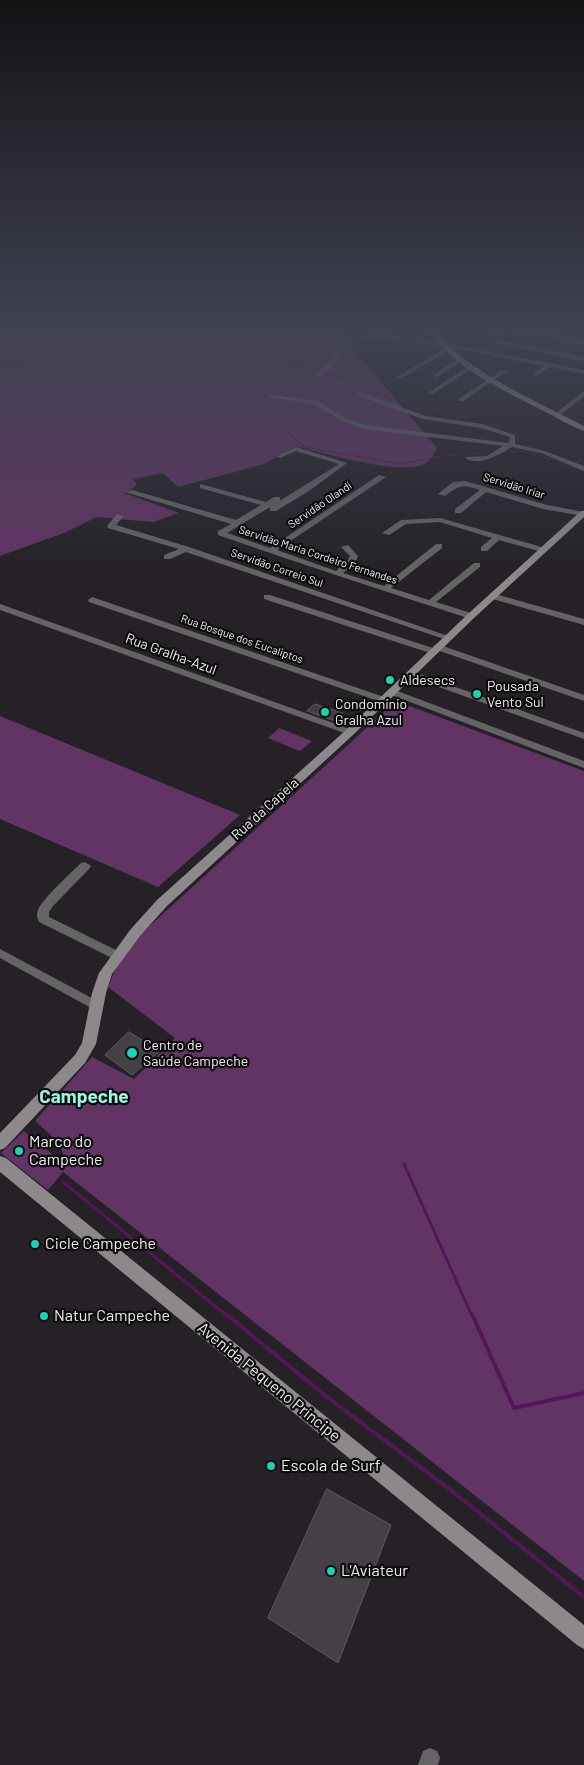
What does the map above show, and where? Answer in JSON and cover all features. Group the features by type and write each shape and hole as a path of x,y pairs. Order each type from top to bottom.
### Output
{"main road":[{"path":"552,412 584,429"},
{"name":"Rua da Capela","path":"0,1143 80,1059 89,1044 102,983 118,956 135,934 176,889 350,732 435,649 584,513"},
{"name":"Avenida Pequeno Príncipe","path":"0,1163 584,1638"}],"street":[{"path":"332,412 347,421 365,427 512,444 537,450 584,469"},
{"path":"410,412 425,418 489,428 513,436 512,444"},
{"path":"557,415 560,412"},
{"path":"468,458 488,458 512,444"},
{"path":"129,492 239,522 259,518 344,463 296,449 280,456"},
{"name":"Servidão Olandi","path":"271,552 382,477"},
{"name":"Servidão Iriar","path":"442,494 461,483 546,507 584,513"},
{"path":"203,486 268,505"},
{"path":"458,511 485,489"},
{"name":"Servidão Maria Cordeiro Fernandes","path":"277,500 221,533 337,574 471,616"},
{"name":"Servidão Correio Sul","path":"120,516 111,526 186,549 447,638"},
{"path":"386,533 404,522 434,520 456,524 542,550"},
{"path":"484,549 497,537"},
{"path":"386,589 439,546"},
{"path":"337,574 352,561 354,556 345,547"},
{"path":"167,557 186,549"},
{"path":"430,603 477,565"},
{"path":"492,596 584,622"},
{"path":"267,597 584,698"},
{"name":"Rua Bosque dos Eucaliptos","path":"92,600 388,696 584,765"},
{"name":"Rua Gralha-Azul","path":"0,607 350,732"},
{"path":"410,674 584,736"},
{"path":"85,866 49,903 43,911 42,919 118,956"},
{"path":"0,953 97,1006"}],"shaded area":[{"path":"0,412 407,412 437,448 427,462 419,466 392,467 375,465 296,446 264,464 178,487 163,473 133,479 137,485 124,493 179,513 153,522 97,517 64,533 0,556"},
{"path":"396,701 584,771 584,1581 63,1172 48,1190 1,1153 24,1131 52,1154 63,1171 64,1162 61,1148 53,1137 35,1121 92,1057 134,1079 175,1038 108,987 119,961 141,934"},
{"path":"0,716 240,815 158,887 0,819"},
{"path":"279,728 312,741 300,751 268,738"}],"building":[{"name":"Condomínio Gralha Azul","path":"315,704 343,713 335,721 307,711"},
{"name":"Centro de Saúde Campeche","path":"129,1032 160,1051 132,1075 105,1055"},
{"name":"L'Aviateur","path":"327,1489 391,1525 338,1663 268,1618"}],"waterway":[{"path":"447,412 469,418"},
{"path":"278,424 304,447 400,464 442,456 491,452"},
{"path":"502,452 528,451 584,471"},
{"path":"404,1164 472,1316"},
{"path":"63,1182 227,1316"},
{"path":"226,1314 327,1397 452,1491 584,1597"},
{"path":"472,1314 514,1408 584,1393"}],"place":[{"name":"Aldesecs","path":"390,680"},
{"name":"Pousada Vento Sul","path":"477,694"},
{"name":"Condomínio Gralha Azul","path":"325,712"},
{"name":"Centro de Saúde Campeche","path":"132,1053"},
{"name":"Marco do Campeche","path":"19,1151"},
{"name":"Cicle Campeche","path":"35,1244"},
{"name":"Natur Campeche","path":"44,1316"},
{"name":"Escola de Surf","path":"271,1466"},
{"name":"L'Aviateur","path":"331,1571"}],"district":[{"name":"Campeche","path":"84,1097"}]}
